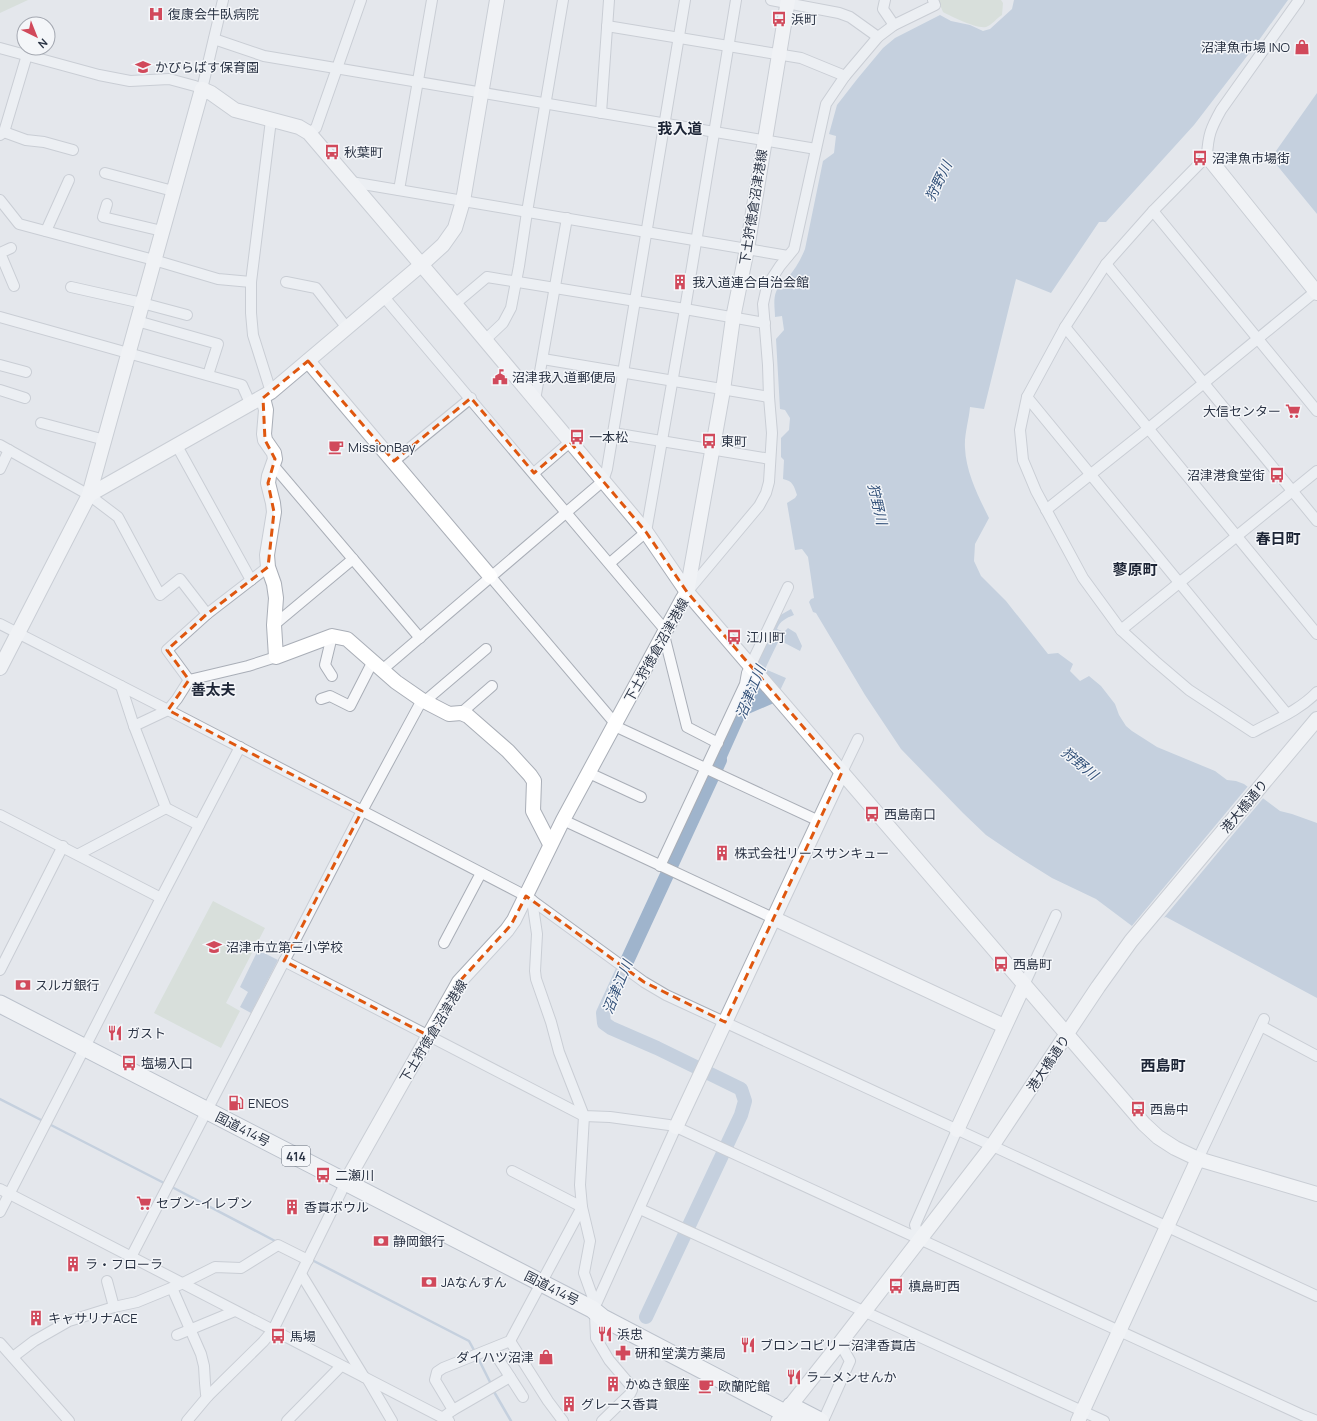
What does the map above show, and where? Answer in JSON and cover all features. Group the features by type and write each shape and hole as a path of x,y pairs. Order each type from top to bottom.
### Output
{"highway":[{"name":"国道414号","path":"0,1004 592,1309 605,1311 800,1421"},
{"name":"国道414号","path":"784,1413 822,1421"}],"street":[{"path":"0,668 89,495 202,89 223,0"},
{"path":"309,133 316,128 361,0"},
{"path":"399,190 432,0"},
{"path":"89,495 262,398 308,361 443,245 455,228 463,201 497,0"},
{"path":"485,340 503,323 511,308 564,0"},
{"path":"600,113 609,0"},
{"path":"321,699 330,696 350,706 378,666 420,638 490,576 602,481 608,469 634,301 666,124 685,0"},
{"path":"610,563 646,532 685,309 736,0"},
{"path":"771,0 788,1 828,10 850,17 878,37"},
{"path":"885,0 883,9 894,25"},
{"path":"687,592 762,502 766,493 772,433 763,304 767,286 794,249 826,104 845,76 878,37 894,25 935,5 933,0"},
{"path":"1046,510 1316,292 1208,156 1211,126 1299,0"},
{"name":"下土狩徳倉沼津港線","path":"346,1182 460,982 511,924 529,898 550,844 687,592 723,390 788,1"},
{"path":"607,26 801,58 845,76"},
{"path":"214,39 264,56 816,149"},
{"path":"0,48 16,52"},
{"path":"27,56 2,133 26,140 44,142 73,150"},
{"path":"31,56 99,75 130,81 169,79 195,86 211,93 235,110 299,127 309,133 455,304 646,532 687,592 1144,1124 1158,1137 1175,1148 1198,1159 1317,1194"},
{"path":"271,120 251,282 251,313 262,398 266,410 264,434 265,440 274,453 275,459 268,483 274,512 267,555 268,567 274,584 276,598 274,625 276,656"},
{"path":"1208,156 1153,211 1106,264 1065,327 1027,397 1020,430 1024,460 1036,492 1083,578 1121,630 1155,662 1189,690 1254,732 1287,714 1311,698 1317,692"},
{"path":"105,173 173,191"},
{"path":"46,232 69,180"},
{"path":"351,182 788,256"},
{"path":"0,200 19,224 154,260 218,279 251,282"},
{"path":"106,204 104,217 162,231"},
{"path":"1153,211 1317,411"},
{"path":"535,400 567,218"},
{"path":"11,248 0,253 14,286"},
{"path":"1106,264 1317,521"},
{"path":"455,304 487,277 765,323"},
{"path":"286,282 316,288 347,328"},
{"path":"71,286 187,315"},
{"path":"384,296 610,563 665,633 687,727 718,743"},
{"path":"0,317 242,385 262,398"},
{"path":"137,321 218,344 208,375"},
{"path":"1065,327 1317,634"},
{"path":"543,359 769,397"},
{"path":"308,361 618,728 819,821"},
{"path":"0,365 26,372"},
{"path":"0,390 25,398"},
{"path":"1027,397 1287,714"},
{"path":"394,461 471,398"},
{"path":"41,423 105,440"},
{"path":"613,433 770,459"},
{"path":"534,473 570,442"},
{"path":"176,446 251,580"},
{"path":"0,469 4,447 89,495 118,517 160,595 180,579 206,614"},
{"path":"273,465 420,638"},
{"path":"1121,630 1317,471"},
{"path":"274,625 353,559"},
{"path":"189,680 167,650 206,614 268,567"},
{"path":"660,866 745,684 750,666 788,587"},
{"path":"0,624 529,898 666,995 1317,1296"},
{"path":"332,636 325,665 332,676"},
{"path":"134,726 168,710 189,680 248,666 332,636 347,639 402,686 423,700 449,714 461,713 468,716 508,751 530,775 534,782 533,811 550,844"},
{"path":"131,1257 362,811 423,700 486,648"},
{"path":"121,686 134,726 166,808 199,826"},
{"path":"461,713 492,686"},
{"name":"港大橋通り","path":"784,1413 865,1311 992,1146 1098,987 1131,941 1317,719"},
{"path":"592,1309 597,1302 676,1127 858,739"},
{"path":"0,1212 240,747"},
{"path":"589,773 641,797"},
{"path":"79,854 166,808"},
{"path":"0,815 79,854 161,898"},
{"path":"563,820 1004,1026"},
{"path":"0,970 63,846"},
{"path":"444,943 481,873"},
{"path":"529,898 537,934 535,966 536,979 548,1013 559,1052 584,1116 580,1185 582,1207 590,1239 584,1273 593,1298 592,1309 595,1315 596,1338 601,1349 631,1386 632,1390 630,1394 602,1421"},
{"path":"920,1240 914,1225 1056,915"},
{"path":"284,961 584,1116 610,1117 676,1127 1302,1415 1316,1419"},
{"path":"1080,1416 1262,1022 1317,1056"},
{"path":"512,1172 582,1207"},
{"path":"187,1421 208,1396 263,1342 273,1330 346,1182"},
{"path":"0,1189 131,1257 177,1286 235,1311 446,1419 452,1410 510,1377"},
{"path":"452,1410 435,1380 437,1372 443,1368 510,1341 582,1207"},
{"path":"640,1209 865,1311 1080,1416 1104,1421"},
{"path":"13,1357 34,1341 61,1325 114,1307 138,1302 177,1286 215,1267 241,1268 278,1245 308,1260"},
{"path":"301,1274 392,1421"},
{"path":"107,1281 114,1307"},
{"path":"177,1286 190,1329 204,1366 206,1394 208,1396"},
{"path":"177,1335 235,1311"},
{"path":"510,1341 548,1401 563,1421"},
{"path":"0,1343 69,1421"},
{"path":"822,1421 850,1361 840,1343"},
{"path":"492,1349 523,1396"},
{"path":"287,1421 341,1366"}],"highlighted area":[{"path":"308,361 394,461 471,398 534,473 570,442 646,532 687,592 842,772 725,1022 644,982 526,896 511,925 459,982 429,1036 284,961 362,811 168,710 189,680 167,650 207,614 268,567 274,512 268,483 275,459 265,440 263,398"}],"green space":[{"path":"0,0 28,0 0,13"},
{"path":"938,0 1001,0 1003,3 1002,15 986,27 977,26 943,12"},
{"path":"213,901 265,928 226,1003 240,1011 221,1048 154,1013"}],"water":[{"name":"狩野川","path":"1014,0 1288,0 1194,125 1106,222 1099,222 1051,293 1016,279 984,409 970,407 965,438 965,448 970,475 989,518 975,544 974,561 981,576 1006,601 1048,654 1058,653 1073,664 1070,671 1080,681 1089,676 1101,686 1115,704 1119,715 1126,726 1157,747 1215,771 1227,780 1244,784 1280,811 1317,823 1317,998 1166,917 1132,926 1096,899 1052,878 986,835 901,749 865,695 816,613 813,612 809,602 814,598 808,557 802,549 795,550 787,503 797,495 793,484 783,479 784,460 781,457 781,438 789,430 790,418 785,410 780,409 776,339 784,330 782,316 775,317 774,301 779,286 795,268 805,249 823,161 834,153 836,136 829,134 837,105 883,48 895,38 940,15 951,21 970,25 983,31 990,29 1012,9"},
{"path":"1317,93 1317,214 1271,158"},
{"path":"791,609 794,615 784,620 777,629 784,632 788,628 796,633 802,646 800,651 779,640 765,669 786,678 774,703 746,715 720,773 709,774 751,680 750,673 777,617"},
{"path":"258,950 278,960 251,1013 240,1007 248,992 240,987"}],"pier":[{"path":"1249,785 1265,796 1162,920 1131,927"}],"waterway":[{"name":"沼津江川","path":"646,1317 741,1115 745,1101 741,1089 657,1048 611,1028 604,1023 603,1013 720,760"},
{"path":"0,1099 45,1122"},
{"path":"49,1124 166,1184"},
{"path":"170,1186 277,1242"},
{"path":"310,1259 469,1341 475,1352"},
{"path":"477,1356 491,1384"},
{"path":"493,1390 511,1421"}],"place":[{"name":"復康会牛臥病院","path":"156,14"},
{"name":"浜町","path":"779,19"},
{"name":"沼津魚市場 INO","path":"1302,47"},
{"name":"かぴらばす保育園","path":"143,67"},
{"name":"秋葉町","path":"332,152"},
{"name":"沼津魚市場街","path":"1200,158"},
{"name":"我入道連合自治会館","path":"680,282"},
{"name":"沼津我入道郵便局","path":"500,377"},
{"name":"大信センター","path":"1293,411"},
{"name":"一本松","path":"577,437"},
{"name":"東町","path":"709,441"},
{"name":"MissionBay","path":"336,447"},
{"name":"沼津港食堂街","path":"1277,475"},
{"name":"江川町","path":"734,637"},
{"name":"西島南口","path":"872,814"},
{"name":"株式会社リースサンキュー","path":"722,853"},
{"name":"沼津市立第三小学校","path":"214,947"},
{"name":"西島町","path":"1001,964"},
{"name":"スルガ銀行","path":"23,985"},
{"name":"ガスト","path":"115,1033"},
{"name":"塩場入口","path":"129,1063"},
{"name":"ENEOS","path":"236,1103"},
{"name":"西島中","path":"1138,1109"},
{"name":"二瀬川","path":"323,1175"},
{"name":"セブン-イレブン","path":"144,1203"},
{"name":"香貫ボウル","path":"292,1207"},
{"name":"静岡銀行","path":"381,1241"},
{"name":"ラ・フローラ","path":"73,1264"},
{"name":"JAなんすん","path":"429,1282"},
{"name":"槙島町西","path":"896,1286"},
{"name":"キャサリナACE","path":"36,1318"},
{"name":"浜忠","path":"605,1334"},
{"name":"馬場","path":"278,1336"},
{"name":"ブロンコビリー沼津香貫店","path":"748,1345"},
{"name":"研和堂漢方薬局","path":"623,1353"},
{"name":"ダイハツ沼津","path":"546,1357"},
{"name":"ラーメンせんか","path":"794,1377"},
{"name":"かぬき銀座","path":"613,1384"},
{"name":"欧蘭陀館","path":"706,1386"},
{"name":"グレース香貫","path":"569,1404"}],"district":[{"name":"我入道","path":"680,128"},
{"name":"春日町","path":"1278,538"},
{"name":"蓼原町","path":"1135,569"},
{"name":"善太夫","path":"213,689"},
{"name":"西島町","path":"1163,1065"}]}
